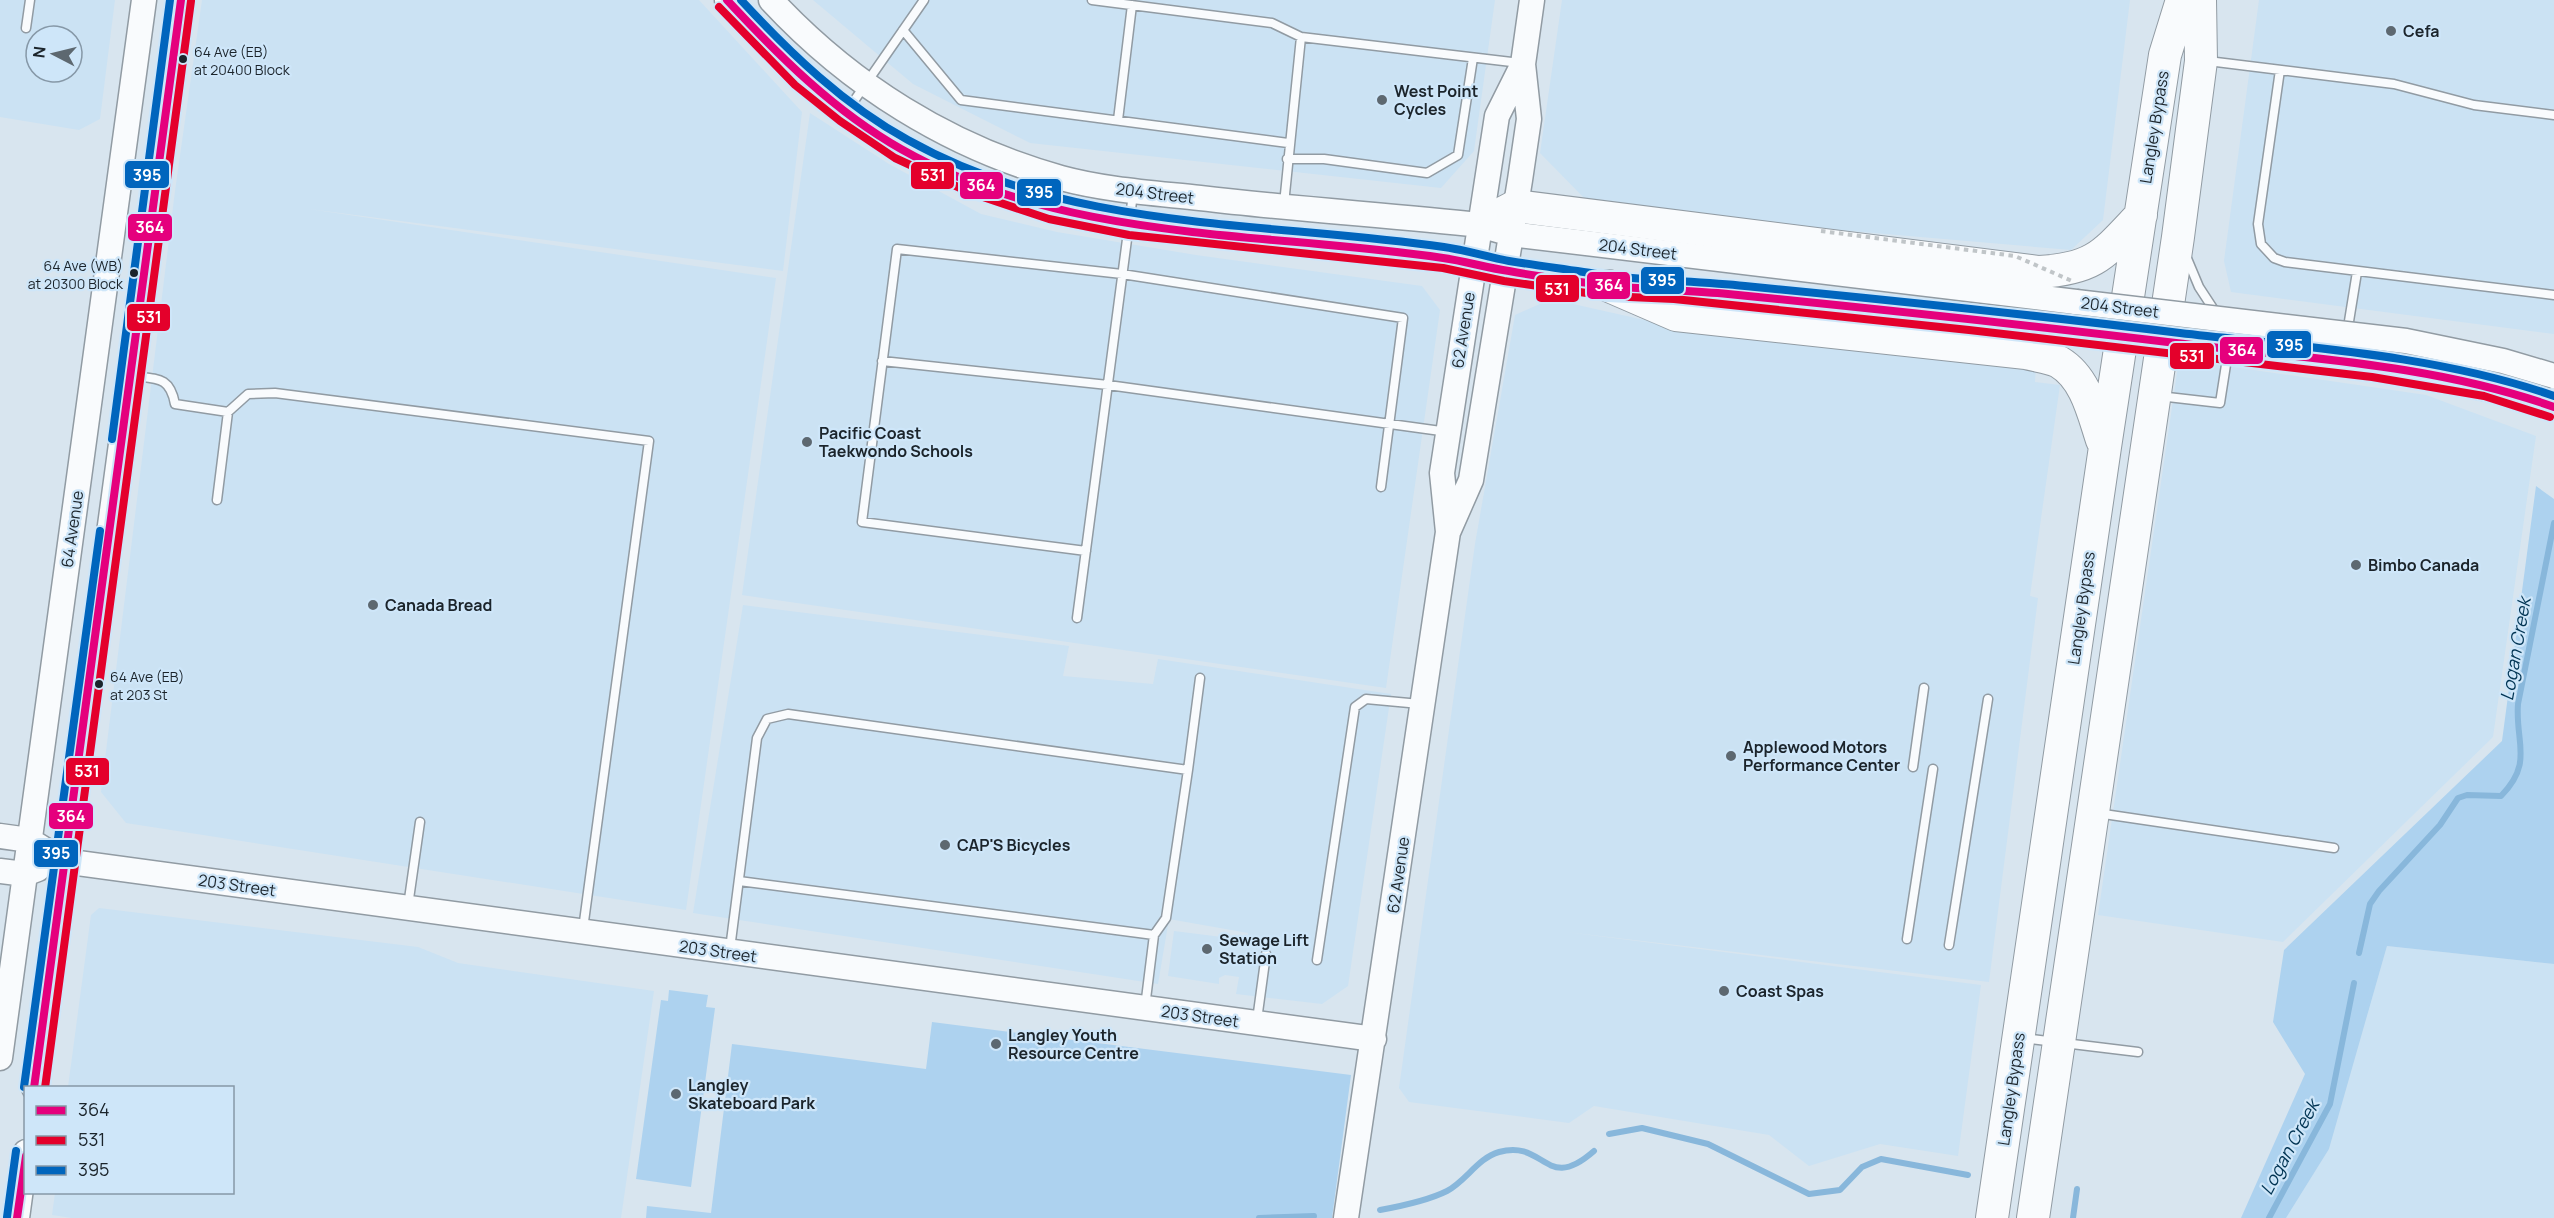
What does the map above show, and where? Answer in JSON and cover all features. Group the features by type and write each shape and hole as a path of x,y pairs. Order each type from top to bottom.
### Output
{"highway":[{"name":"Langley Bypass","path":"1992,1218 2140,215 2165,55 2182,0"},
{"path":"2033,1218 2178,237 2201,61 2200,0"},
{"path":"1480,225 1514,220 2038,272 2063,271 2085,265 2102,255 2140,215"},
{"path":"1609,286 1677,315 2026,353 2058,361 2075,375 2088,399 2104,447"}],"main road":[{"name":"64 Avenue","path":"0,1058 144,0"},
{"path":"34,1086 181,0"},
{"name":"204 Street","path":"728,0 772,50 846,112 901,149 975,184 1051,209 1130,225 1445,258 1506,271 1609,286 1675,289 2073,329 2409,373 2509,393 2554,407"},
{"name":"204 Street","path":"771,0 802,33 866,86 925,123 992,155 1062,178 1134,191 1283,208 1480,225"},
{"name":"62 Avenue","path":"1448,532 1471,480 1506,271 1529,119 1523,64 1532,0"},
{"name":"62 Avenue","path":"1346,1218 1448,532 1442,473 1473,264 1497,116 1523,64"},
{"name":"204 Street","path":"1514,220 2076,302 2406,340 2503,361 2554,376"},
{"path":"79,483 99,500 110,532"},
{"name":"203 Street","path":"0,836 29,840 63,861 1374,1039"},
{"name":"203 Street","path":"0,871 25,874 63,861"},
{"path":"16,1218 24,1165"}],"lane":[{"path":"27,24 30,0"},
{"path":"846,112 924,0"},
{"path":"1092,0 1272,23 1301,38 1523,64"},
{"path":"1118,120 1132,5"},
{"path":"903,30 961,99 1288,143"},
{"path":"1283,208 1288,143 1301,38"},
{"path":"1287,159 1324,159 1427,173 1458,155 1473,58"},
{"path":"2201,61 2394,84 2474,105 2554,116"},
{"path":"2280,70 2258,224 2260,244 2274,258 2285,262 2357,272 2554,295"},
{"path":"1077,618 1134,191"},
{"path":"2155,395 2220,403 2230,337 2199,287 2178,237"},
{"path":"1086,551 862,522 897,249 1122,274 1403,318 1381,487"},
{"path":"2230,337 2344,352 2357,272"},
{"path":"882,361 1108,385 1448,432"},
{"path":"130,376 162,380 173,391 176,404 228,412"},
{"path":"217,500 228,412 248,394 275,393 649,441 582,933"},
{"path":"1145,1009 1154,935 1166,918 1200,678"},
{"path":"1913,766 1924,688"},
{"path":"1317,960 1355,707 1366,699 1423,704"},
{"path":"1950,945 1988,699"},
{"path":"730,953 757,738 767,719 788,714 1188,770"},
{"path":"1907,939 1933,769"},
{"path":"2094,813 2334,848"},
{"path":"408,909 420,822"},
{"path":"739,881 1154,935"},
{"path":"1257,1024 1266,954"},
{"path":"2019,1038 2139,1053"}],"shaded area":[{"path":"0,0 115,0 100,119 79,130 0,117"},
{"path":"202,0 699,0 802,112 783,271 309,209 776,278 686,910 126,823 101,792 175,191"},
{"path":"813,0 1495,0 1474,151 1441,188 1030,143 913,84"},
{"path":"1562,0 2130,0 2103,220 2071,250 1724,220 1586,200 1540,153"},
{"path":"2259,0 2554,0 2554,334 2231,292 2224,261"},
{"path":"810,113 889,164 981,214 1057,232 1196,255 1422,286 1440,310 1386,688 742,595"},
{"name":"Applewood Motors Performance Center","path":"1551,299 1702,333 2036,364 2035,382 2060,385 2030,596 2038,598 1989,982 1566,932 1981,985 1958,1156 1880,1144 1809,1166 1769,1135 1594,1106 1569,1123 1409,1102 1399,1088 1475,544 1515,315"},
{"path":"2179,359 2426,395 2536,436 2493,737 2283,942 2098,915"},
{"path":"2536,486 2554,499 2554,964 2387,946 2329,1149 2286,1218 2241,1218 2305,1074 2273,1022 2284,950 2502,741"},
{"path":"743,605 1069,646 1063,676 1153,684 1158,659 1391,694 1348,986 1322,1004 1236,994 1239,977 1225,975 1219,978 1219,984 1168,976 1174,931 1246,940 1248,933 1169,919 1158,984 693,913"},
{"path":"99,908 418,947 458,963 654,991 621,1218 72,1218 52,1215 55,1194 234,1194 234,1086 68,1086 91,915"},
{"path":"2387,946 2554,964 2554,1218 2286,1218 2329,1149"},
{"name":"Langley Skateboard Park","path":"669,990 708,995 706,1007 715,1008 691,1187 636,1179 661,1000 668,1001"},
{"path":"932,1022 1351,1075 1332,1218 646,1218 647,1206 711,1213 732,1044 926,1069"}],"waterway":[{"name":"Logan Creek","path":"2359,953 2370,904 2379,891 2440,825 2458,798 2467,795 2501,796 2517,773 2521,752 2518,704 2554,523"},
{"name":"Logan Creek","path":"2269,1218 2330,1104 2354,983"},
{"path":"1609,1134 1642,1128 1708,1144 1809,1194 1840,1190 1862,1167 1881,1159 1968,1175"},
{"path":"1380,1210 1439,1195 1454,1187 1478,1164 1499,1152 1515,1150 1527,1152 1555,1167 1565,1167 1578,1163 1594,1151"},
{"path":"2073,1218 2077,1189"},
{"path":"1259,1218 1314,1216"}],"transit line":[{"name":"395","path":"112,439 170,0"},
{"name":"364","path":"34,1086 181,0"},
{"name":"364","path":"727,0 767,42 830,100 876,134 901,149 964,180 1030,202 1097,218 1166,229 1443,258 1532,275 1604,285 1840,305 2367,364 2462,381 2554,407"},
{"name":"395","path":"741,0 819,77 862,111 908,140 971,170 1035,192 1102,207 1238,226 1444,247 1509,261 1603,275 1727,284 1908,302 2369,354 2464,371 2554,396"},
{"name":"531","path":"45,1086 191,1"},
{"name":"531","path":"719,7 795,85 840,121 895,158 971,193 1049,219 1129,235 1443,268 1504,281 1607,296 1674,299 1969,330 2372,377 2484,396 2550,417"},
{"name":"395","path":"24,1086 100,531"},
{"name":"395","path":"7,1217 16,1151"},
{"name":"364","path":"17,1218 24,1170"}],"place":[{"name":"Cefa","path":"2391,31"},
{"name":"64 Ave (EB) at 20400 Block","path":"183,59"},
{"name":"West Point Cycles","path":"1382,100"},
{"name":"64 Ave (WB) at 20300 Block","path":"134,273"},
{"name":"Pacific Coast Taekwondo Schools","path":"807,442"},
{"name":"Bimbo Canada","path":"2356,565"},
{"name":"Canada Bread","path":"373,605"},
{"name":"64 Ave (EB) at 203 St","path":"99,684"},
{"name":"Applewood Motors Performance Center","path":"1731,756"},
{"name":"CAP'S Bicycles","path":"945,845"},
{"name":"Sewage Lift Station","path":"1207,949"},
{"name":"Coast Spas","path":"1724,991"},
{"name":"Langley Youth Resource Centre","path":"996,1044"},
{"name":"Langley Skateboard Park","path":"676,1094"}]}
